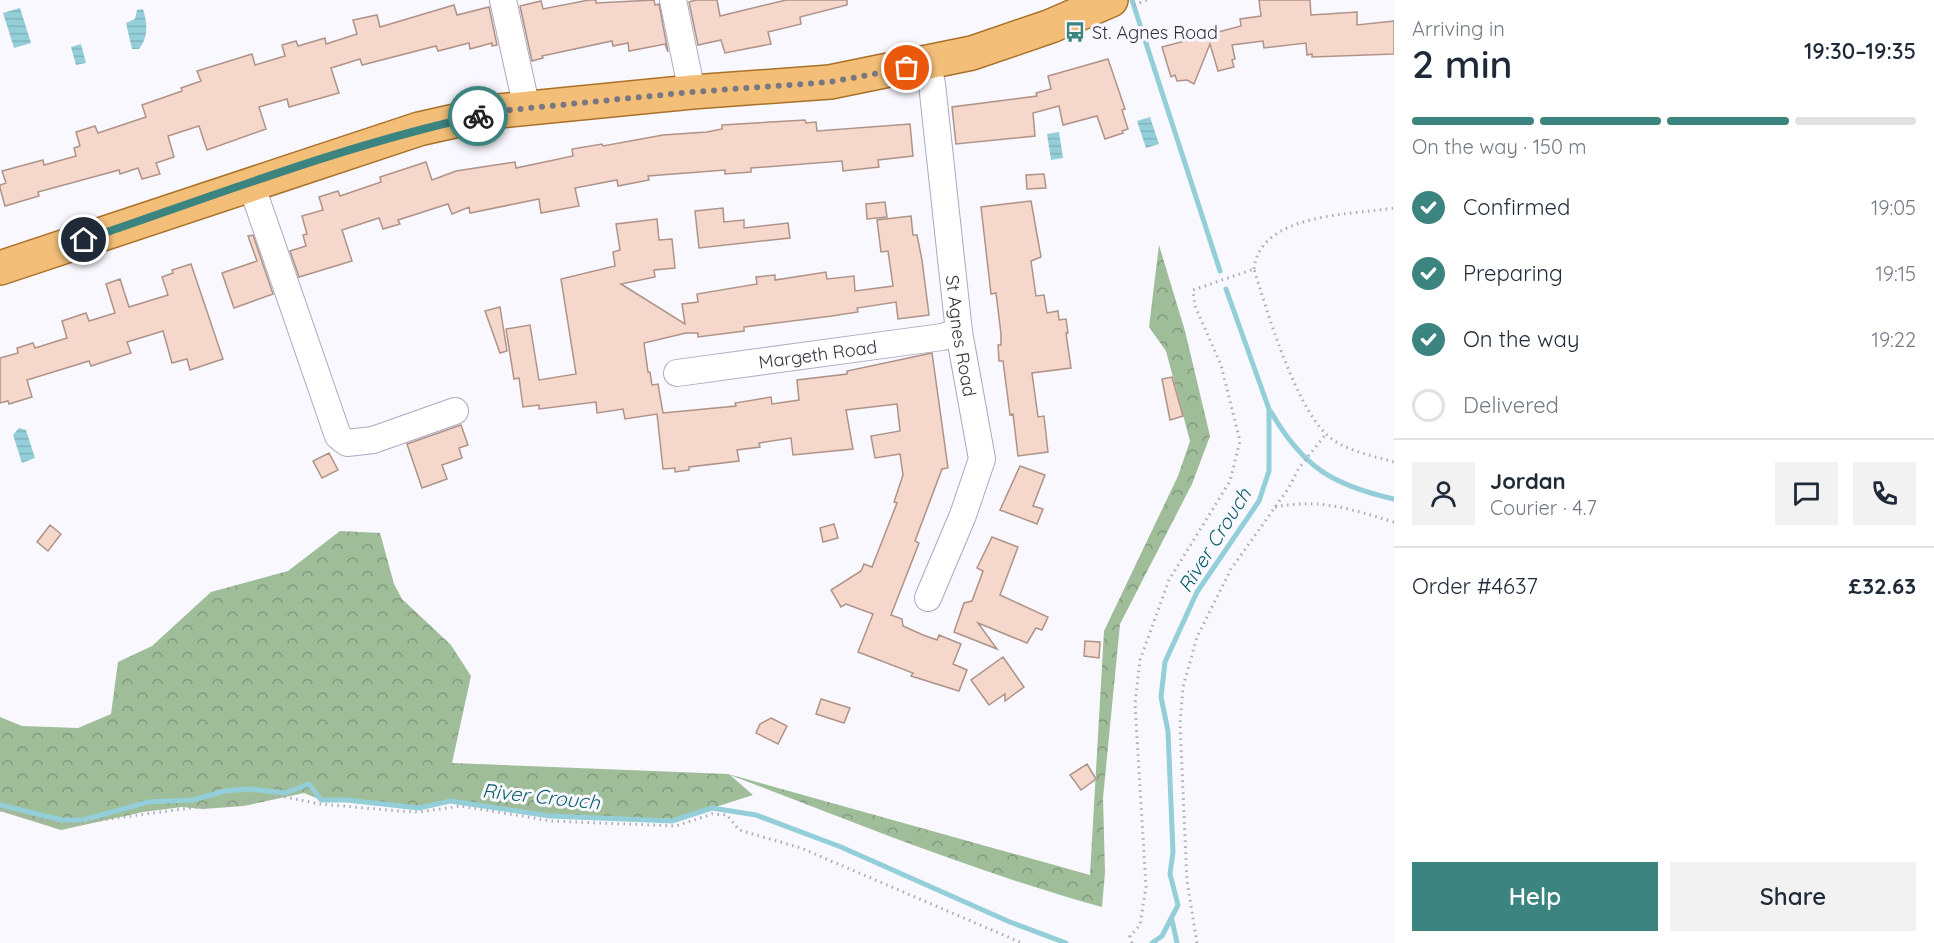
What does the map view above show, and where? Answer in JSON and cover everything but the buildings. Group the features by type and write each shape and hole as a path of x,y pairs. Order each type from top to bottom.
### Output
{"main road":[{"path":"0,268 419,129 499,111 692,92 830,82 927,64 995,46 1111,0"}],"street":[{"path":"503,0 527,109"},
{"path":"673,0 692,92"},
{"name":"St Agnes Road","path":"927,64 933,84 959,332 982,459 963,515 928,598"},
{"path":"250,184 338,436 346,443 373,440 455,411"},
{"name":"Margeth Road","path":"677,373 942,337 959,332"}],"path":[{"path":"1394,208 1312,220 1283,228 1260,248 1256,255 1254,269 1269,320 1312,415 1326,434 1347,448 1394,462"},
{"path":"1132,943 1130,936 1140,925 1146,887 1135,704 1140,660 1170,580 1230,481 1240,441 1221,365 1195,306 1192,290 1254,269"},
{"path":"1197,943 1187,881 1180,724 1183,687 1197,637 1231,569 1275,507 1299,468 1326,434"},
{"path":"1275,507 1296,503 1327,503 1394,522"},
{"path":"0,810 64,825 280,796 320,804 399,811 420,812 460,806 552,820 676,826 712,814 727,815 739,830 801,848 1023,943"}],"green space":[{"path":"1159,245 1185,331 1210,436 1192,484 1120,624 1103,798 1105,872 1102,907 961,862 730,775 753,795 672,821 550,816 450,801 419,808 346,800 321,800 304,793 244,806 203,809 182,807 143,812 61,830 0,811 0,717 22,726 78,728 111,714 118,662 152,646 211,592 288,571 340,531 380,533 394,584 402,599 451,645 471,676 452,763 728,774 1090,875 1104,631 1178,476 1190,441 1166,351 1149,327"}],"water":[{"path":"20,8 31,43 14,48 3,13"},
{"path":"143,9 146,34 139,49 132,49 126,23 135,19 137,10"},
{"path":"81,44 86,63 76,65 71,47"},
{"path":"1150,117 1159,144 1146,148 1137,121"},
{"path":"1059,132 1063,158 1051,160 1047,134"},
{"path":"19,428 26,430 35,458 22,463 13,435"}],"waterway":[{"name":"River Crouch","path":"1132,0 1220,271"},
{"name":"River Crouch","path":"1152,943 1162,936 1178,905 1170,874 1173,852 1168,731 1161,697 1165,662 1197,592 1259,501 1269,471 1269,409 1226,289"},
{"path":"1271,412 1295,447 1321,471 1353,487 1394,499"},
{"name":"River Crouch","path":"0,805 62,820 83,820 148,802 193,800 225,791 249,789 285,793 309,784 321,800 346,800 419,808 450,801 550,816 672,821 712,808 756,815 841,847 1010,922 1066,943"},
{"path":"1172,920 1177,943"}],"way so far":[{"path":"478,116 499,111 692,92 830,82 907,68"}],"place":[{"name":"St. Agnes Road","path":"1075,32"}],"route":[{"path":"84,240 360,147 419,129 478,116"}]}
